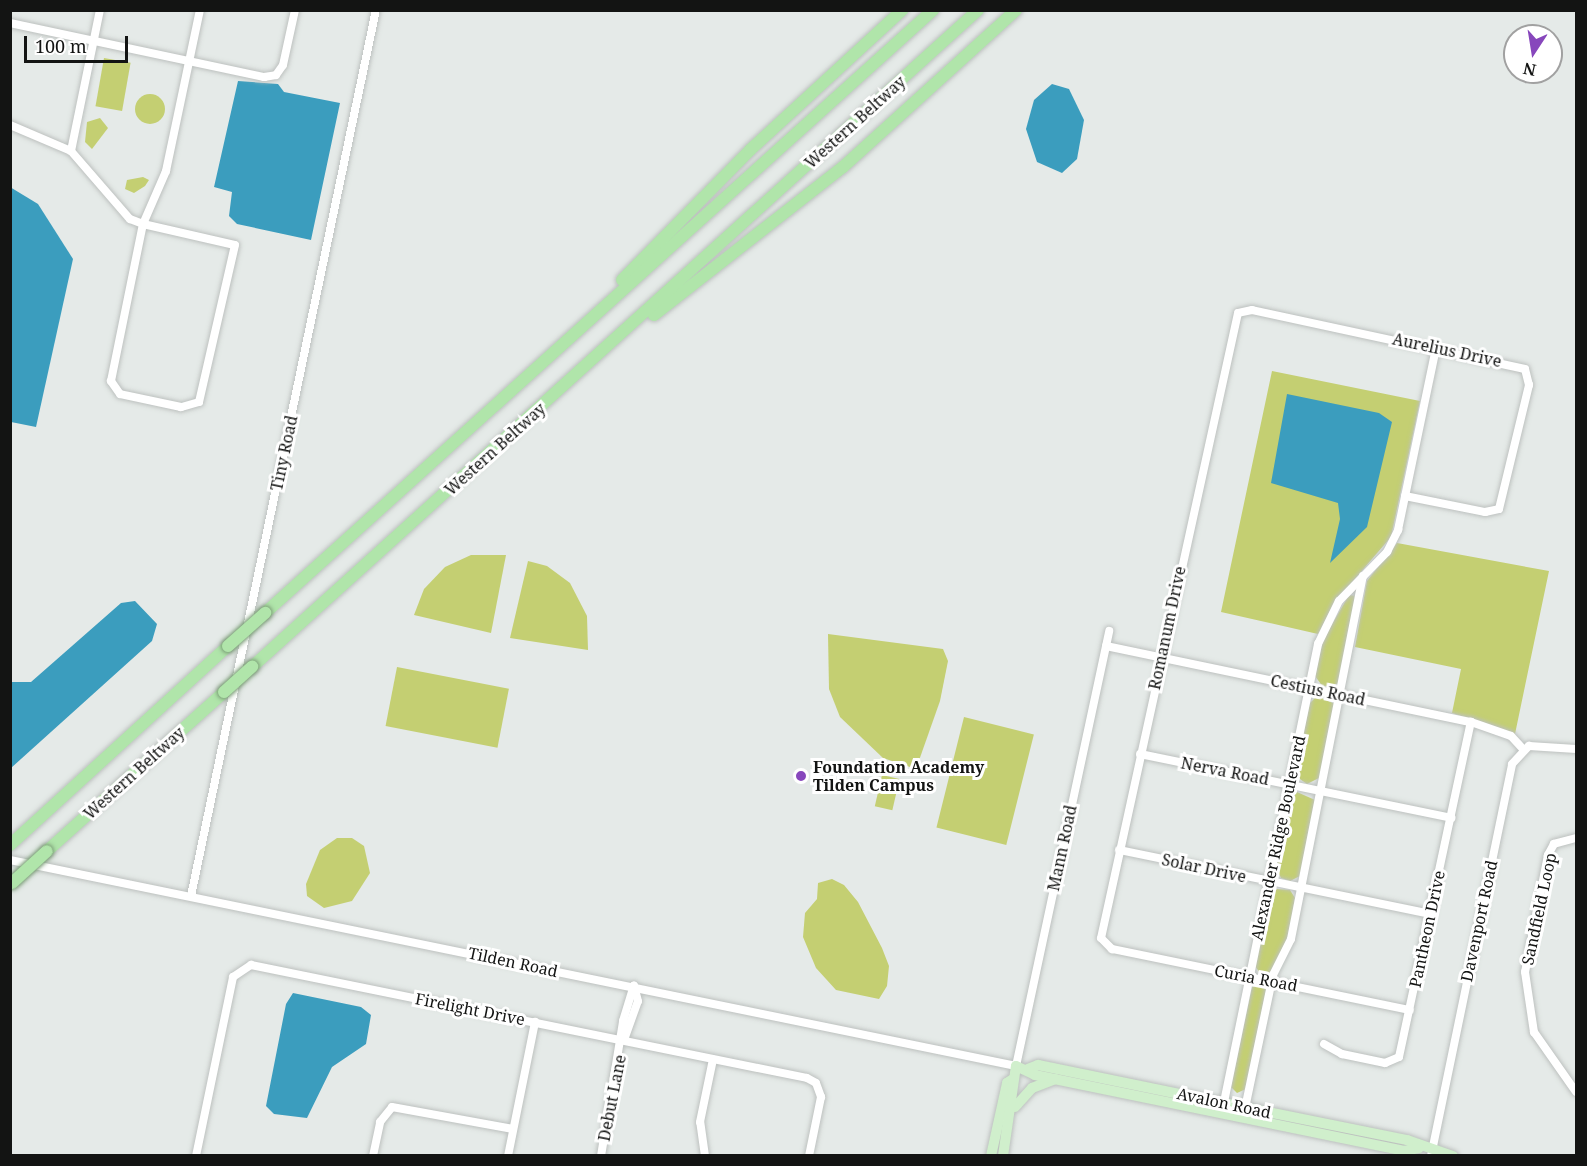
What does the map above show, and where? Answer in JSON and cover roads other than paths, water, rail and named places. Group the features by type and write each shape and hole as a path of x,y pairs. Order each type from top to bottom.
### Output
{"highway":[{"path":"564,342 741,158 902,10"},
{"name":"Western Beltway","path":"12,843 933,10"},
{"name":"Western Beltway","path":"11,884 596,359 978,10"},
{"path":"596,359 843,167 1016,10"}],"main road":[{"name":"Avalon Road","path":"1028,1069 1038,1065 1404,1151 1453,1155"},
{"name":"Avalon Road","path":"1016,1066 1055,1079 1222,1108"},
{"path":"1003,1155 1011,1116 1016,1066"},
{"path":"992,1155 1007,1083 1013,1079"},
{"path":"1011,1116 1026,1093 1055,1079"}],"street":[{"path":"71,151 100,10"},
{"path":"10,125 71,151 116,206 143,224 235,245 199,402 181,407 120,394 111,381 143,224 166,171 201,10"},
{"path":"10,23 190,61 276,75 283,64 295,10"},
{"name":"Tiny Road","path":"191,896 376,10"},
{"name":"Aurelius Drive","path":"1238,313 1252,310 1517,364 1525,369 1529,385 1499,509 1485,513 1405,496"},
{"name":"Romanum Drive","path":"1104,944 1101,930 1238,313"},
{"name":"Alexander Ridge Boulevard","path":"1222,1108 1309,688 1329,617 1393,540 1405,496 1436,348"},
{"name":"Alexander Ridge Boulevard","path":"1244,1113 1272,981 1291,939 1363,576"},
{"name":"Mann Road","path":"1016,1066 1109,631"},
{"name":"Cestius Road","path":"1106,646 1471,722 1511,736 1523,749"},
{"name":"Pantheon Drive","path":"1324,1044 1342,1054 1394,1061 1402,1050 1471,722"},
{"path":"1523,749 1545,744 1576,749"},
{"name":"Davenport Road","path":"1427,1153 1507,778 1523,749"},
{"name":"Nerva Road","path":"1140,754 1451,818"},
{"name":"Sandfield Loop","path":"1576,838 1554,844 1548,855 1525,972 1534,1032 1576,1092"},
{"name":"Solar Drive","path":"1119,850 1430,914"},
{"name":"Tilden Road","path":"10,860 1016,1066"},
{"name":"Curia Road","path":"1104,944 1410,1010"},
{"name":"Firelight Drive","path":"196,1155 233,977 243,966 624,1040 816,1083 820,1097 808,1155"},
{"name":"Debut Lane","path":"602,1155 624,1040 624,1014 634,987"},
{"name":"Debut Lane","path":"624,1040 634,1017 634,987"},
{"path":"624,1014 634,1017"},
{"path":"508,1155 535,1022"},
{"path":"705,1155 700,1122 713,1059"},
{"path":"374,1155 380,1122 392,1107 513,1129"}],"water":[{"path":"238,81 278,84 284,92 340,103 311,240 237,224 229,216 232,192 214,187"},
{"path":"1052,84 1069,89 1084,120 1077,159 1062,173 1037,162 1026,129 1034,100"},
{"path":"10,187 38,204 73,259 36,427 11,422"},
{"path":"1287,394 1379,413 1392,422 1367,527 1330,563 1340,519 1338,503 1271,483"},
{"path":"135,601 157,624 152,641 11,768 11,682 31,682 121,603"},
{"path":"293,993 361,1007 371,1015 366,1044 332,1067 307,1118 274,1114 266,1106 286,1004"}],"place":[{"name":"Foundation Academy Tilden Campus","path":"801,776"}]}
